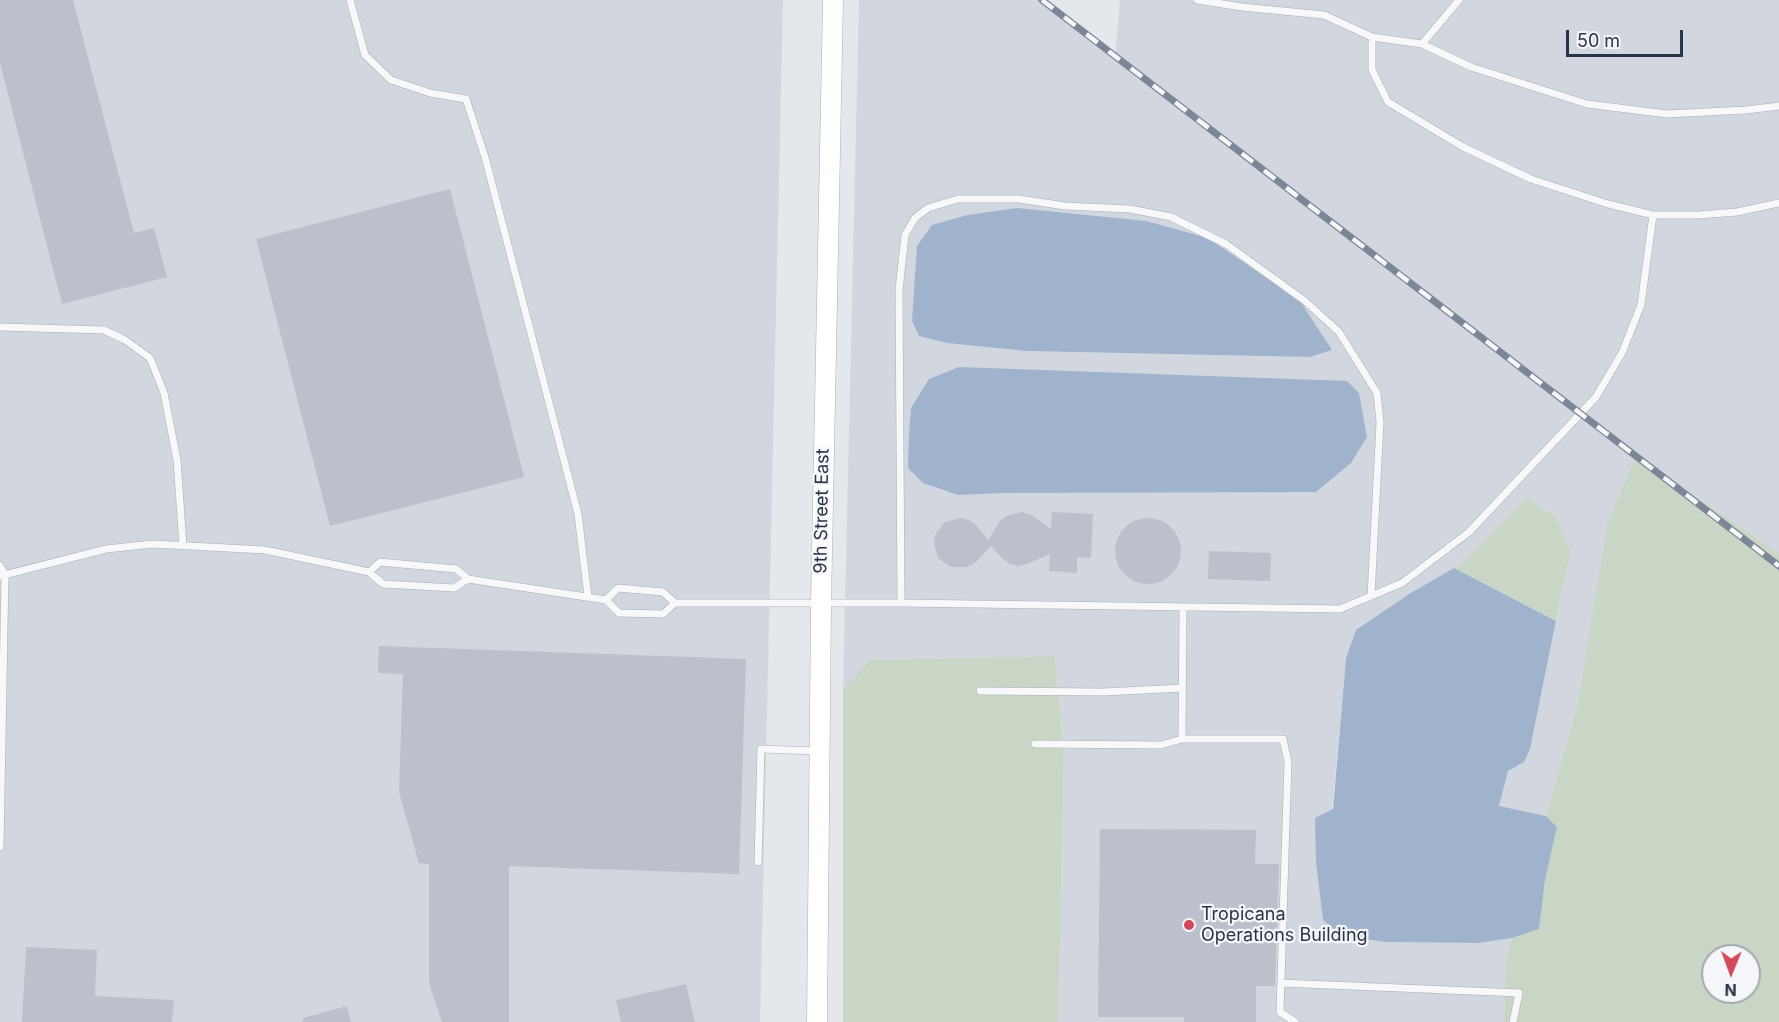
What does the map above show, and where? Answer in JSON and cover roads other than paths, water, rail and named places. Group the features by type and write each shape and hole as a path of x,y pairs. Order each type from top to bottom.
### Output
{"street":[{"name":"9th Street East","path":"817,1022 820,604 832,0"}],"lane":[{"path":"350,0 365,55 391,80 430,93 466,99 485,157 578,514 588,597"},
{"path":"1197,0 1324,15 1372,37 1422,44 1471,67 1587,104 1667,114 1779,106"},
{"path":"1422,44 1459,0"},
{"path":"1372,37 1372,70 1388,102 1463,147 1531,179 1608,204 1653,215 1698,216 1737,212 1779,203"},
{"path":"901,603 899,290 905,235 915,218 928,208 958,199 1019,199 1065,206 1130,209 1171,217 1226,244 1305,301 1339,332 1377,393 1380,422 1371,596"},
{"path":"606,600 618,588 663,592 675,603 901,603 1340,609 1402,583 1469,532 1596,397 1622,353 1641,304 1653,215"},
{"path":"0,327 104,330 125,340 150,358 164,393 177,460 183,546"},
{"path":"2,575 106,549 153,544 265,550 369,572 383,584 454,588 468,579"},
{"path":"369,572 380,562 456,569 468,579 606,600 619,613 663,614 675,603"},
{"path":"0,567 2,575 0,848"},
{"path":"1182,739 1183,607"},
{"path":"980,691 1104,692 1182,688"},
{"path":"1035,744 1161,745 1182,739 1283,739 1288,762 1280,1012 1295,1022"},
{"path":"758,862 761,749 819,751"},
{"path":"1281,983 1519,993 1513,1022"}],"water":[{"path":"1017,208 1146,221 1208,238 1300,301 1332,350 1310,357 1026,351 947,343 919,336 912,321 917,246 932,225 967,215"},
{"path":"959,367 1347,381 1359,393 1367,437 1351,463 1316,492 958,495 923,483 908,468 911,408 929,379"},
{"path":"1454,568 1556,621 1530,749 1524,762 1508,771 1499,806 1546,816 1557,827 1545,880 1539,929 1512,938 1479,943 1386,942 1342,936 1323,920 1316,862 1315,818 1333,809 1346,658 1356,630 1409,594"}],"railway":[{"path":"1042,0 1779,566"}],"place":[{"name":"Tropicana Operations Building","path":"1189,925"}]}
